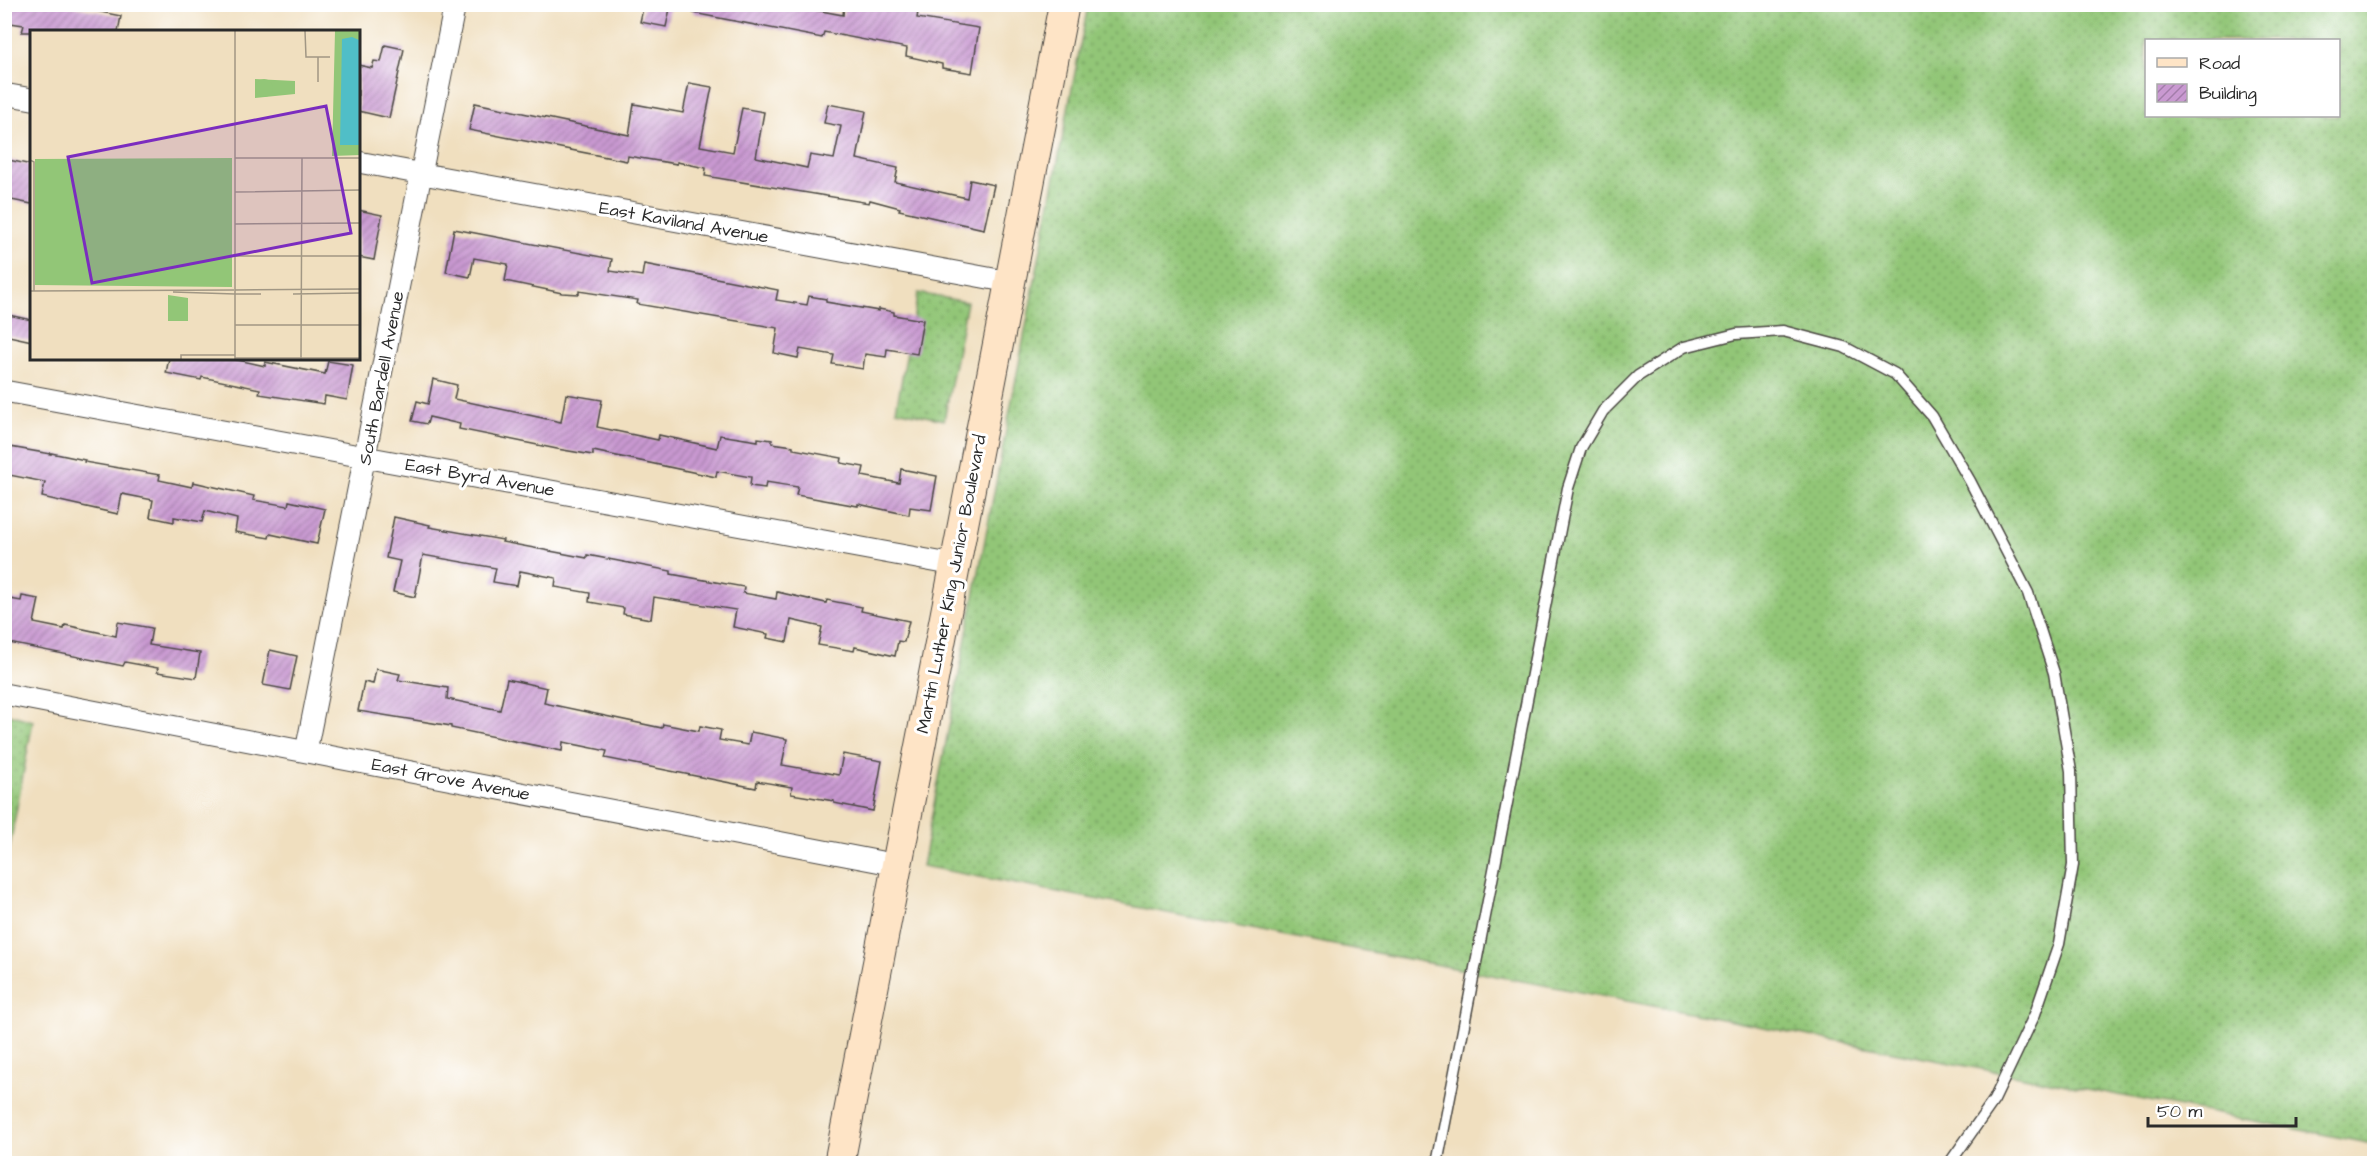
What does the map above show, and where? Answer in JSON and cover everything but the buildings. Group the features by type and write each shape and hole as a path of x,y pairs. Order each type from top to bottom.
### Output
{"street":[{"name":"South Bardell Avenue","path":"306,751 455,4"},
{"name":"Martin Luther King Junior Boulevard","path":"839,1164 1064,4"},
{"path":"4,94 30,99"},
{"name":"East Kaviland Avenue","path":"360,162 1010,282"},
{"name":"East Byrd Avenue","path":"4,391 955,565"},
{"name":"East Grove Avenue","path":"4,694 897,865"}],"lane":[{"path":"1437,1164 1568,488 1581,448 1603,411 1638,376 1684,347 1736,334 1783,331 1844,347 1895,374 1932,416 1971,481 2028,592 2054,673 2072,771 2073,865 2059,944 2035,1014 1994,1100 1949,1164"}],"green space":[{"path":"1088,5 2374,5 2374,1144 922,866"},
{"path":"918,293 967,302 944,420 896,410"},
{"path":"4,713 33,721 5,872"}]}
